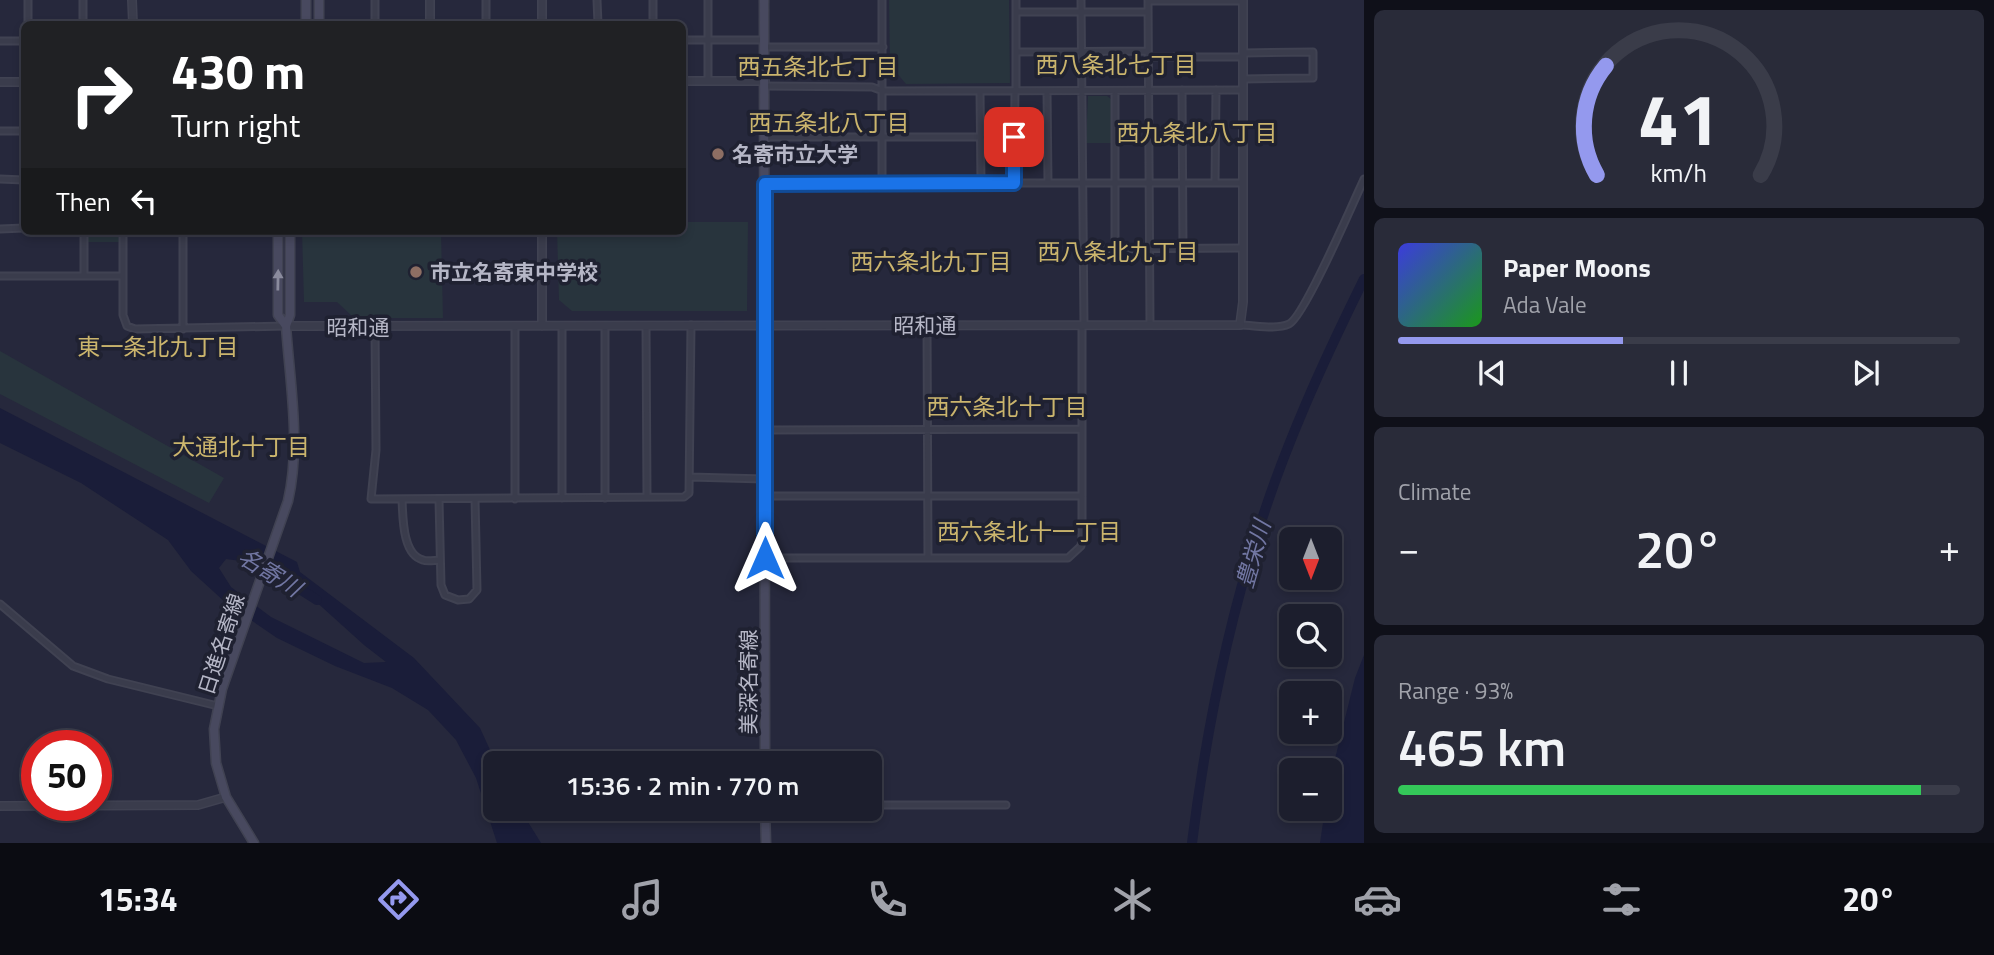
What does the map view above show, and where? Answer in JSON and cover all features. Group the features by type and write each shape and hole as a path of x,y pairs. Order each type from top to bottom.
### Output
{"main road":[{"path":"306,0 306,21"},
{"path":"319,0 319,21"},
{"name":"美深名寄線","path":"764,0 765,751"},
{"name":"日進名寄線","path":"278,235 278,315 286,326"},
{"name":"日進名寄線","path":"254,843 226,797 215,756 215,729 226,679 288,501 295,460 286,326 290,315 290,235"},
{"path":"765,821 766,843"}],"street":[{"path":"28,0 28,21"},
{"path":"83,0 83,21"},
{"path":"132,0 133,21"},
{"path":"375,0 375,21"},
{"path":"430,0 430,21"},
{"path":"486,0 486,21"},
{"path":"541,0 542,21"},
{"path":"597,0 598,21"},
{"path":"653,0 653,21"},
{"path":"708,0 708,81"},
{"path":"882,0 883,183"},
{"path":"1014,183 1016,0"},
{"path":"765,558 1068,558 1081,545 1084,203 1081,0"},
{"path":"1150,324 1148,1 1243,0 1243,302 1240,325 1285,325 1294,320 1318,278 1364,179"},
{"path":"1016,12 1148,12"},
{"path":"686,40 883,47"},
{"path":"0,41 21,41"},
{"path":"1016,52 1243,55 1313,52 1313,78 1243,79"},
{"path":"686,81 872,87 883,91 1243,90"},
{"path":"0,82 21,82"},
{"path":"1182,90 1183,248"},
{"path":"1215,183 1216,90"},
{"path":"980,91 981,183"},
{"path":"1046,91 1048,183"},
{"path":"1115,91 1115,248"},
{"path":"0,131 21,131"},
{"path":"765,137 981,137"},
{"path":"0,179 21,180"},
{"path":"765,184 1243,183"},
{"path":"0,229 21,228"},
{"path":"84,235 84,276"},
{"path":"123,235 123,316 127,326 135,329 286,326"},
{"path":"183,235 183,329"},
{"path":"542,235 542,326"},
{"path":"1084,248 1243,248"},
{"path":"0,276 122,276"},
{"path":"375,327 376,450 371,499 439,500 684,497 689,494 691,325"},
{"name":"昭和通","path":"286,326 1240,325"},
{"path":"515,326 515,499"},
{"path":"562,326 562,498"},
{"path":"605,326 606,498"},
{"path":"646,326 647,497"},
{"path":"927,326 928,558"},
{"path":"765,430 1081,429"},
{"path":"690,477 765,479"},
{"path":"765,496 1082,496"},
{"path":"402,499 403,531 413,554 422,560 440,560"},
{"path":"439,500 441,585 445,595 458,600 469,599 477,590 475,499"},
{"path":"0,604 73,666 108,679 218,706"},
{"path":"0,806 198,806 226,797"},
{"path":"882,805 1006,805"}],"shaded area":[{"path":"889,0 1009,0 1010,83 906,84 890,65"},
{"path":"1088,96 1107,96 1111,99 1111,143 1086,143"},
{"path":"686,222 748,222 747,311 572,311 559,300 557,235 686,235"},
{"path":"88,235 118,235 119,242 88,242"},
{"path":"302,235 441,235 443,318 354,318 337,302 304,302"},
{"path":"0,351 224,478 209,503 0,394"}],"water":[{"path":"0,408 297,562 300,572 414,658 480,728 491,751 483,751 483,800 476,778 456,740 428,710 392,688 335,666 277,638 226,603 191,571 168,540 81,483 0,443","holes":["226,559 282,571 364,645 386,662 364,663 271,617 231,587 219,568"]},
{"path":"1364,655 1364,843 1320,843 1323,821 1342,821 1342,758 1335,758 1339,744 1342,744 1342,731 1355,678"},
{"path":"490,821 527,821 541,843 497,843"}],"waterway":[{"name":"豊栄川","path":"1192,843 1217,688 1257,535 1305,405 1364,279"},
{"name":"名寄川","path":"257,562 317,600"}],"place":[{"name":"名寄市立大学","path":"718,154"},
{"name":"市立名寄東中学校","path":"416,272"}],"district":[{"name":"西八条北七丁目","path":"1116,64"},
{"name":"西五条北七丁目","path":"818,66"},
{"name":"西五条北八丁目","path":"829,122"},
{"name":"西九条北八丁目","path":"1197,132"},
{"name":"西八条北九丁目","path":"1118,251"},
{"name":"西六条北九丁目","path":"931,261"},
{"name":"東一条北九丁目","path":"158,346"},
{"name":"西六条北十丁目","path":"1007,406"},
{"name":"大通北十丁目","path":"241,446"},
{"name":"西六条北十一丁目","path":"1029,531"}],"route":[{"path":"765,558 765,184 1014,183 1014,137"}]}
